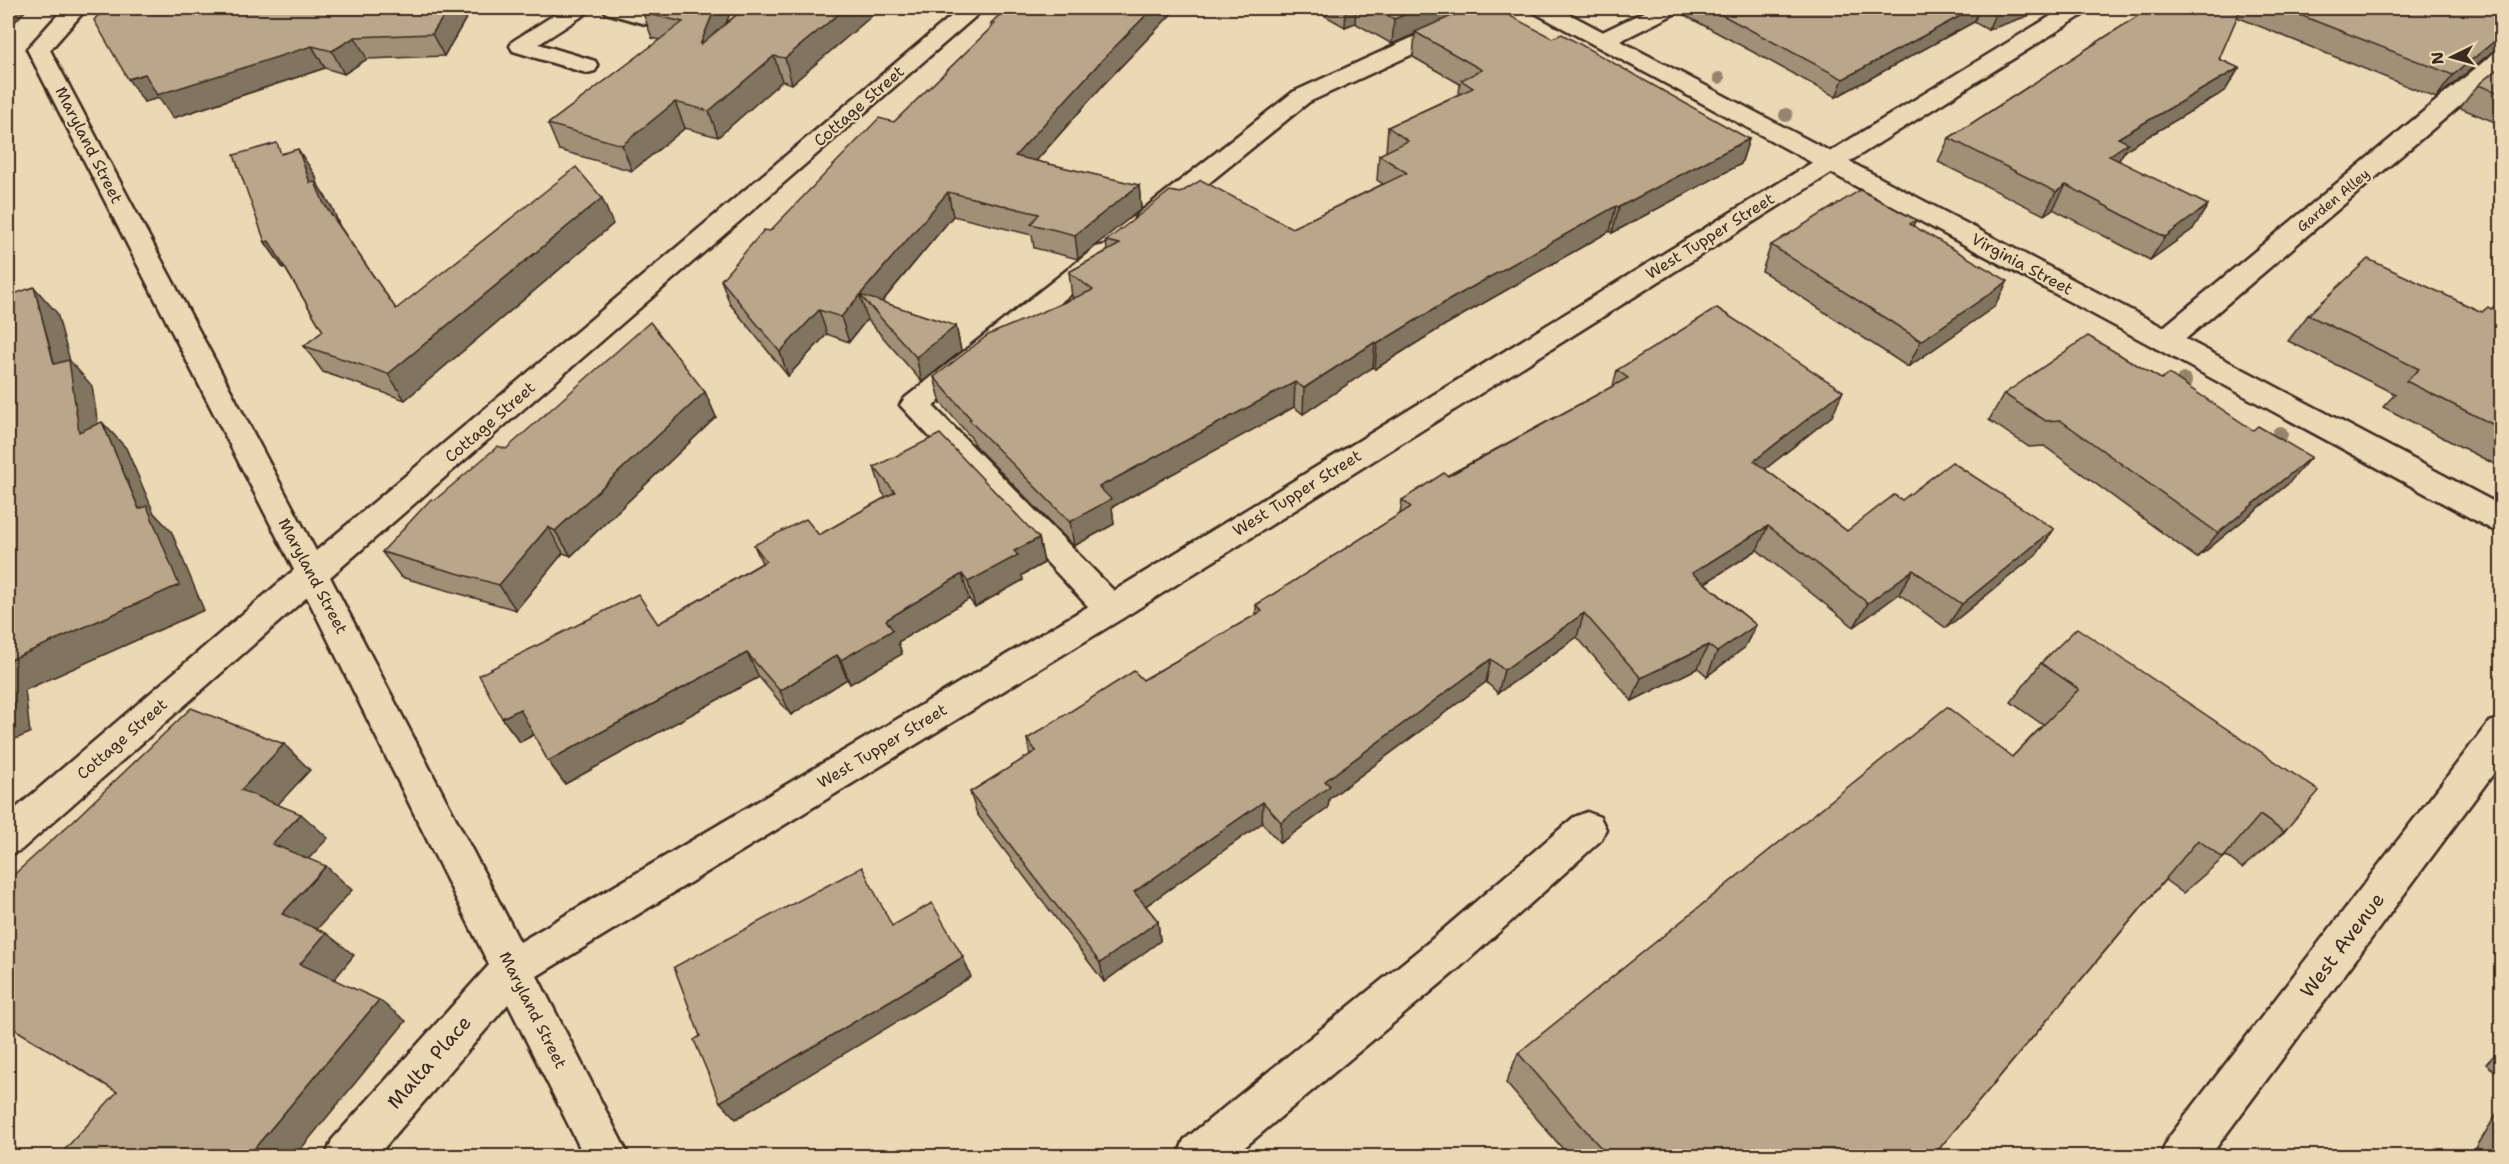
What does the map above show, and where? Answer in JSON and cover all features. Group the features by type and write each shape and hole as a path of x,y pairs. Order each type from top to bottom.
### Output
{"street":[{"name":"Maryland Street","path":"76,8 38,49 312,575 607,1156"},
{"path":"579,8 521,46 587,66"},
{"path":"614,8 663,22"},
{"name":"Cottage Street","path":"8,838 974,8"},
{"path":"1111,609 915,405 1301,97 1494,8"},
{"name":"Virginia Street","path":"1543,8 2502,521"},
{"path":"1604,40 1668,8"},
{"name":"West Tupper Street","path":"512,969 1111,609 2078,8"},
{"name":"Garden Alley","path":"2165,341 2502,58"},
{"name":"West Avenue","path":"2183,1156 2502,733"},
{"path":"1200,1156 1444,955 1587,829"},
{"name":"Malta Place","path":"348,1156 512,969"}],"building":[{"path":"104,8 449,8 432,34 355,37 332,51 312,46 157,95 145,74 128,79 94,20"},
{"path":"650,8 715,8 700,45 745,8 846,8 785,58 774,56 709,111 675,102 622,145 548,124 683,22 643,13"},
{"path":"1007,8 1153,8 1102,60 1015,156 1139,185 1075,235 1031,224 1039,214 948,192 841,317 819,310 780,352 721,280 764,230 770,231 879,118 894,122 995,24 991,23"},
{"path":"1374,8 1421,8 1394,19"},
{"path":"1470,8 1495,8 1552,38 1562,34 1749,139 1619,207 1616,206 1449,300 1377,344 1375,342 1304,388 1295,382 1099,487 1111,499 1070,522 969,420 971,419 934,377 988,335 1093,290 1069,272 1120,244 1106,241 1170,191 1180,193 1201,180 1292,228 1407,173 1379,155 1408,141 1388,127 1473,88 1461,80 1482,70 1415,32"},
{"path":"1709,8 1975,8 1843,79"},
{"path":"1988,8 2009,8 1996,12"},
{"path":"2150,8 2241,8 2219,59 2239,68 2118,138 2128,143 2109,156 2208,205 2165,237 2066,185 2056,192 1949,138"},
{"path":"2282,8 2502,8 2502,35 2453,75"},
{"path":"2502,65 2502,94 2478,85"},
{"path":"277,143 281,154 298,149 310,183 315,182 324,204 396,309 576,167 602,198 388,374 304,346 323,331 269,241 265,242 234,155"},
{"path":"1860,190 1916,220 1910,224 2008,281 1921,341 1771,245"},
{"path":"2368,259 2482,312 2488,307 2491,309 2502,300 2502,429 2406,381 2419,369 2308,315"},
{"path":"34,287 54,364 69,360 79,432 102,422 139,509 147,506 179,585 8,661 8,296"},
{"path":"860,295 956,326 916,357"},
{"path":"1717,308 1843,391 1754,461 1847,531 1894,495 1902,500 1952,462 2054,529 1962,604 1913,570 1868,603 1768,526 1692,573 1756,625 1717,652 1708,645 1641,678 1584,613 1504,670 1491,659 1325,781 1330,786 1281,822 1263,802 1134,892 1158,921 1100,963 970,792 1036,751 1027,739 1134,671 1143,680 1262,611 1256,605 1411,507 1402,500 1444,473 1448,476 1628,378 1617,370"},
{"path":"650,322 705,392 555,531 548,527 499,585 382,552 431,499 435,500 498,446 506,449"},
{"path":"2088,336 2161,379 2169,374 2253,430 2258,426 2311,457 2218,533 2060,420 2046,421 2004,394"},
{"path":"940,434 1039,538 1014,551 1018,555 968,582 962,574 886,620 893,630 841,660 837,655 780,691 747,653 548,761 520,709 502,718 479,675 638,594 658,624 766,561 754,545 806,519 819,535 895,492 874,467"},
{"path":"2077,628 2319,791 2284,832 2260,815 2223,858 2198,840 1933,1156 1608,1156 1518,1053 1947,707 2012,757 2079,689 2041,663"},
{"path":"191,708 284,744 241,790 301,814 272,844 326,866 282,914 326,933 300,964 379,1000 248,1156 59,1156 117,1092 8,1025 8,880"},
{"path":"862,867 892,926 932,903 963,957 720,1102 694,1040 700,1036 674,967"}]}
